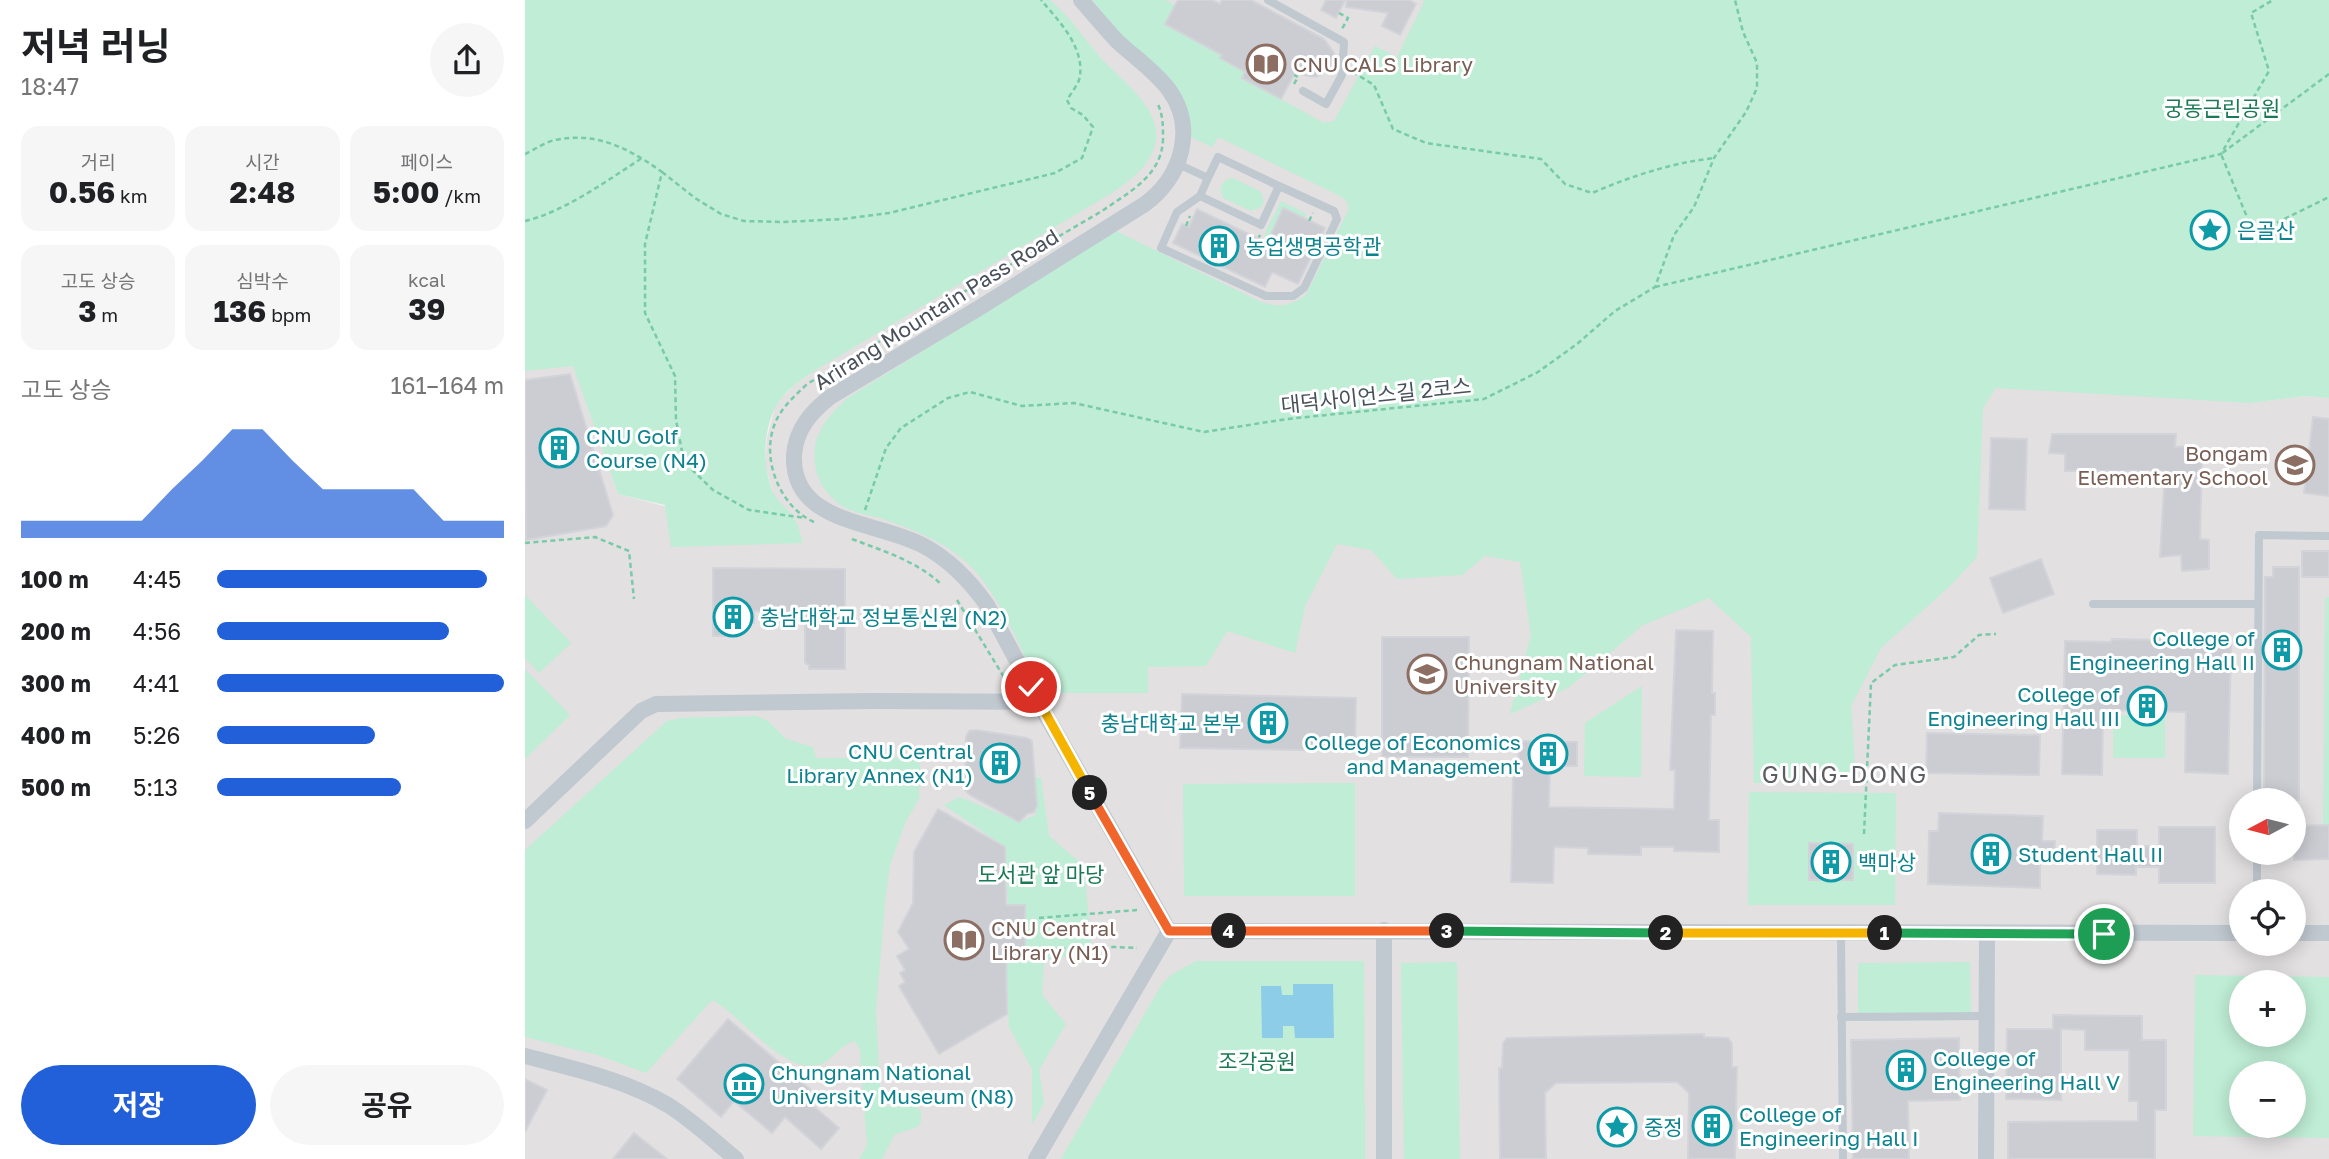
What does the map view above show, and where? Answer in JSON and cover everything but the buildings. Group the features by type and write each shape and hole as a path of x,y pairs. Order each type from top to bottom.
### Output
{"street":[{"name":"Arirang Mountain Pass Road","path":"1081,0 1117,40 1169,90 1180,111 1182,123 1183,144 1178,164 1161,191 1145,204 821,404 800,430 794,460 799,483 808,498 835,515 909,539 934,552 971,583 987,605 1169,931"},
{"path":"525,821 641,711 656,704 1039,702"},
{"path":"1384,930 1384,1159"},
{"path":"1036,1159 1169,931 2229,933"},
{"path":"1986,933 1986,1159"},
{"path":"2306,933 2329,933"},
{"path":"525,1056 598,1075 653,1097 680,1113 736,1159"}],"lane":[{"path":"1268,0 1344,42 1342,75 1327,104 1303,91"},
{"path":"1218,157 1334,211 1337,219 1304,288 1293,296 1266,296 1161,248 1177,212 1200,196 1208,178 1218,157"},
{"path":"1178,164 1208,178"},
{"path":"1200,196 1261,225 1279,186"},
{"path":"2257,788 2259,535 2329,536"},
{"path":"2093,604 2258,604"},
{"path":"1840,933 1843,1159"},
{"path":"1841,1017 1986,1016"}],"path":[{"path":"525,155 553,140 586,138 617,144 642,158 721,214 744,221 843,219 889,213 1055,173 1082,158 1093,127 1083,115 1071,108 1067,100 1080,78 1079,61 1067,31 1041,0"},
{"path":"1655,287 1674,235 1694,207 1714,158 1746,112 1757,88 1757,63 1743,32 1735,0"},
{"path":"2221,154 2269,71 2251,13 2273,0"},
{"path":"1339,13 1348,18 1342,29"},
{"path":"1342,66 1374,85 1393,129 1426,143 1541,159 1565,184 1592,193 1628,177 1685,162 1714,158"},
{"path":"2221,154 2329,74"},
{"path":"2221,154 2255,234 2329,197"},
{"name":"대덕사이언스길 2코스","path":"864,513 886,448 901,428 948,398 969,392 1022,407 1074,403 1204,432 1287,419 1484,399 1538,372 1577,344 1615,311 1655,287 2221,154"},
{"path":"525,221 536,219 566,204 642,158"},
{"path":"662,172 645,244 645,313 675,376 677,420 684,462 713,490 750,510 805,518"},
{"path":"1186,226 1192,213"},
{"path":"1309,221 1312,216"},
{"path":"1255,245 1259,237"},
{"path":"525,543 594,537 629,551 634,599"},
{"path":"957,600 1013,692"},
{"path":"1864,834 1871,683 1895,665 1954,657 1979,635 1996,634"},
{"path":"1039,918 1137,910"},
{"path":"1035,951 1091,946 1137,948"}],"shaded area":[{"name":"Chungnam National University","path":"1050,0 2048,0 2251,403 2306,396 2329,398 2329,1159 525,1159 525,371 573,365 618,494 803,543 795,520 774,495 765,465 767,438 775,408 783,396 819,368 1100,57"}],"green space":[{"path":"525,0 1050,0 1146,106 1156,135 1153,150 1143,167 1115,191 819,368 785,394 777,404 768,428 765,455 773,492 796,521 803,543 671,547 665,505 618,494 573,366 525,371"},
{"name":"궁동근린공원","path":"1092,0 1165,0 1175,5 1165,24 1222,55 1220,59 1245,72 1242,78 1324,123 1334,121 1375,46 1397,57 1424,2 1422,0 2329,0 2329,398 2306,396 2251,403 1996,388 1983,408 1977,557 1950,586 1881,648 1851,706 1856,778 1754,783 1751,637 1709,598 1643,625 1568,688 1510,714 1531,635 1520,562 1485,556 1462,575 1397,579 1371,550 1337,544 1305,606 1295,653 1227,631 1206,666 1148,667 1148,693 1051,693 1036,679 997,601 965,561 925,535 848,509 829,494 822,485 815,459 815,447 823,426 849,397 1116,231 1261,302 1284,305 1306,295 1349,209 1346,200 1336,194 1218,137 1213,147 1190,137 1181,96 1171,80 1123,37"},
{"path":"1233,178 1261,192 1264,202 1261,207 1251,211 1223,198 1220,189 1223,183"},
{"path":"1281,201 1307,214 1304,218 1283,209 1267,241 1264,240 1266,231"},
{"path":"525,595 571,643 539,673 525,658"},
{"path":"2325,597 2329,597 2329,828 2323,828"},
{"path":"525,669 570,715 525,759"},
{"path":"1642,686 1641,777 1584,776 1585,723"},
{"path":"2113,715 2165,716 2165,758 2113,758"},
{"path":"756,716 768,721 786,739 813,747 816,758 913,758 920,765 919,799 905,823 890,865 876,1012 881,1103 885,1106 917,1106 921,1112 921,1123 915,1128 895,1134 882,1159 859,1159 867,1146 860,1050 855,1041 845,1045 823,1063 804,1065 776,1052 724,1007 712,1000 646,1073 598,1055 525,1037 525,850 667,721 681,718"},
{"name":"도서관 앞 마당","path":"1035,777 1041,778 1049,836 1084,866 1092,953 1044,960 1042,995 1066,1024 1039,1070 1044,1103 1032,1125 1032,1069 1009,1027 1006,956 1025,955 1025,905 1008,905 1005,847 944,805 960,797 1019,822 1036,815"},
{"path":"1355,783 1355,896 1184,896 1183,784"},
{"path":"1749,792 1896,793 1895,905 1748,905"},
{"name":"조각공원","path":"1196,961 1364,961 1365,1159 1061,1159 1162,984 1171,975"},
{"path":"1457,962 1460,1159 1404,1159 1401,963"},
{"path":"1970,962 1971,1020 1858,1021 1858,963"},
{"path":"2195,975 2229,976 2229,1047 2306,1047 2306,977 2329,977 2329,1138 2306,1138 2306,1061 2229,1061 2229,1137 2193,1136"}],"water":[{"path":"1293,984 1333,984 1334,1038 1295,1038 1294,1026 1283,1026 1283,1038 1262,1038 1261,986 1281,986 1282,995 1293,995"}],"place":[{"name":"CNU CALS Library","path":"1266,64"},
{"name":"은골산","path":"2210,230"},
{"name":"농업생명공학관","path":"1219,246"},
{"name":"CNU Golf Course (N4)","path":"559,448"},
{"name":"Bongam Elementary School","path":"2295,465"},
{"name":"충남대학교 정보통신원 (N2)","path":"733,617"},
{"name":"College of Engineering Hall II","path":"2282,650"},
{"name":"Chungnam National University","path":"1427,674"},
{"name":"College of Engineering Hall III","path":"2147,706"},
{"name":"충남대학교 본부","path":"1268,723"},
{"name":"College of Economics and Management","path":"1548,754"},
{"name":"CNU Central Library Annex (N1)","path":"1000,763"},
{"name":"Student Hall II","path":"1991,854"},
{"name":"백마상","path":"1831,862"},
{"name":"CNU Central Library (N1)","path":"964,940"},
{"name":"College of Engineering Hall V","path":"1906,1070"},
{"name":"Chungnam National University Museum (N8)","path":"744,1084"},
{"name":"College of Engineering Hall I","path":"1712,1126"},
{"name":"중정","path":"1617,1127"}],"district":[{"name":"GUNG-DONG","path":"1845,773"}],"route":[{"path":"1031,687 1169,931 2104,934"}]}
